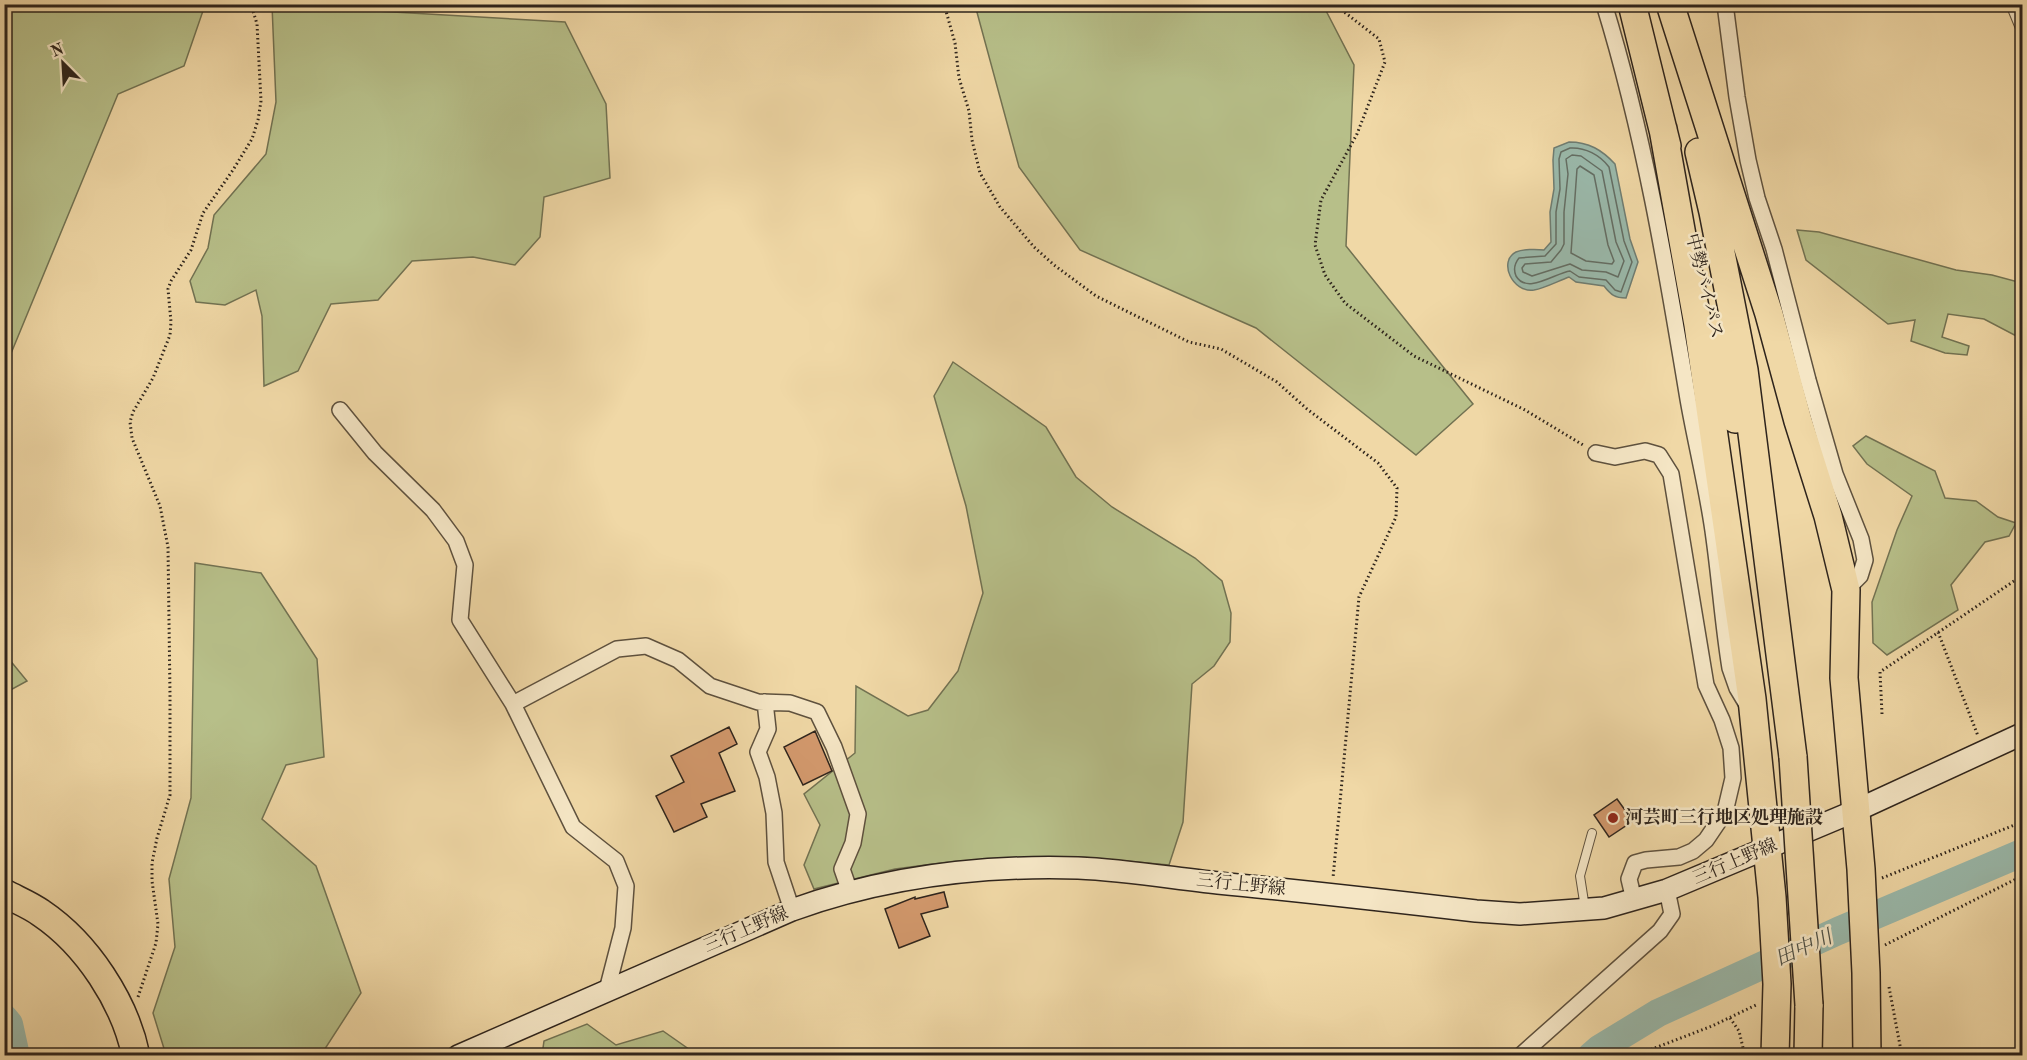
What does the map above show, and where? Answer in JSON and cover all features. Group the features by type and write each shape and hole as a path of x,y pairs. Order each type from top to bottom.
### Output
{"highway":[{"name":"中勢バイパス","path":"1632,4 1714,324 1770,570"},
{"path":"1667,4 1769,314 1798,420 1828,516 1846,590 1844,678 1855,811 1868,876 1876,975 1867,1056"},
{"name":"中勢バイパス","path":"1667,4 1713,212 1744,370 1793,757 1809,1005 1808,1056"},
{"path":"1663,129 1698,325 1753,716 1772,897 1770,993 1775,1056"},
{"path":"4,893 41,913 81,950 110,989 126,1019 136,1056"}],"main road":[{"name":"三行上野線","path":"458,1056 792,910 850,892 908,880 987,869 1080,868 1521,914 1604,908 1667,890 1768,848 1855,811 2022,734"}],"street":[{"path":"1604,4 1641,141 1662,241 1714,536 1730,668 1737,688 1753,716"},
{"path":"1725,4 1737,97 1757,198 1774,249 1835,474 1861,539 1865,560 1860,576 1846,590"},
{"path":"340,411 375,453 434,510 456,541 465,565 460,620 513,704 573,827 616,861 626,886 623,928 607,990"},
{"path":"1596,453 1615,457 1645,451 1659,455 1671,474 1706,685 1722,720 1731,748 1733,778 1725,812 1706,840 1693,851 1679,857 1646,860 1635,864 1629,879 1634,900"},
{"path":"513,704 617,649 646,646 678,660 710,686 758,702 790,703 817,712 834,747 858,814 853,843 842,869 850,892"},
{"path":"765,702 768,729 758,752 767,777 774,813 776,862 792,910"},
{"path":"1520,1056 1660,931 1672,914 1667,890"}],"lane":[{"path":"2010,4 2022,33"},
{"path":"1585,909 1580,876 1592,833"}],"path":[{"path":"126,1019 138,996 156,943 158,924 152,863 170,795 171,774 168,547 160,506 132,438 130,422 133,412 153,378 170,335 168,289 171,281 191,250 203,213 252,139 258,120 261,101 257,24 251,4"},
{"path":"944,4 955,43 959,78 969,111 972,140 980,173 1000,207 1034,247 1096,296 1189,342 1221,349 1277,382 1307,409 1378,463 1397,488 1396,517 1359,597 1331,894"},
{"path":"1334,4 1379,39 1385,62 1357,134 1321,200 1315,245 1325,274 1346,303 1414,356 1525,410 1596,453"},
{"path":"1882,714 1880,672 2014,581 2022,573"},
{"path":"1938,632 1984,752"},
{"path":"1868,876 2022,822"},
{"path":"1884,945 2022,876"},
{"path":"1876,975 1902,1056"},
{"path":"1634,1056 1730,1018 1770,993"},
{"path":"1730,1018 1739,1031 1745,1056"}],"green space":[{"path":"5,4 205,5 184,66 118,94 5,368"},
{"path":"272,5 565,22 606,104 610,178 544,197 540,237 515,265 473,257 412,261 378,300 331,304 298,371 264,386 262,316 256,290 225,305 196,302 190,281 208,248 214,215 266,154 276,102"},
{"path":"975,5 1323,5 1354,65 1346,246 1473,404 1416,455 1256,328 1080,250 1019,167"},
{"path":"1797,230 1819,232 1956,270 1992,275 2022,283 2022,339 1984,319 1948,314 1942,337 1969,346 1967,355 1945,353 1911,341 1915,320 1888,324 1806,260"},
{"path":"953,362 1046,427 1076,477 1112,507 1195,558 1222,581 1231,613 1230,642 1214,666 1192,684 1183,822 1169,865 1082,857 956,861 895,869 814,889 804,865 820,825 804,794 855,753 856,686 908,716 928,710 958,671 983,593 966,506 934,396"},
{"path":"1866,436 1935,471 1945,498 1976,501 1998,517 2016,523 2009,536 1985,542 1951,585 1958,610 1887,655 1873,643 1872,602 1897,530 1912,496 1867,464 1853,446"},
{"path":"195,563 261,573 317,659 324,757 286,765 262,819 316,866 361,993 321,1055 166,1055 153,1013 175,947 169,879 191,798"},
{"path":"4,653 27,681 5,693 4,693"},
{"path":"587,1024 616,1045 663,1031 696,1054 715,1055 542,1055 544,1041"}],"water":[{"path":"1569,142 1583,143 1595,148 1615,164 1630,239 1638,262 1626,298 1614,295 1604,286 1576,282 1569,277 1538,289 1526,290 1519,287 1510,276 1508,262 1511,256 1522,250 1544,250 1551,242 1550,212 1554,189 1554,148"}],"building":[{"path":"729,727 737,744 719,753 735,791 701,804 707,817 674,832 656,796 684,782 671,756"},
{"path":"815,731 832,771 803,785 784,747"},
{"name":"河芸町三行地区処理施設","path":"1617,799 1633,821 1609,837 1594,815"},
{"path":"944,892 948,907 921,914 930,936 899,948 885,909 915,897 915,899"}],"waterway":[{"name":"田中川","path":"1591,1056 1658,1013 1838,931 2022,853"},
{"name":"田中川","path":"4,1018 9,1024 16,1056"}],"place":[{"name":"河芸町三行地区処理施設","path":"1613,818"}]}
